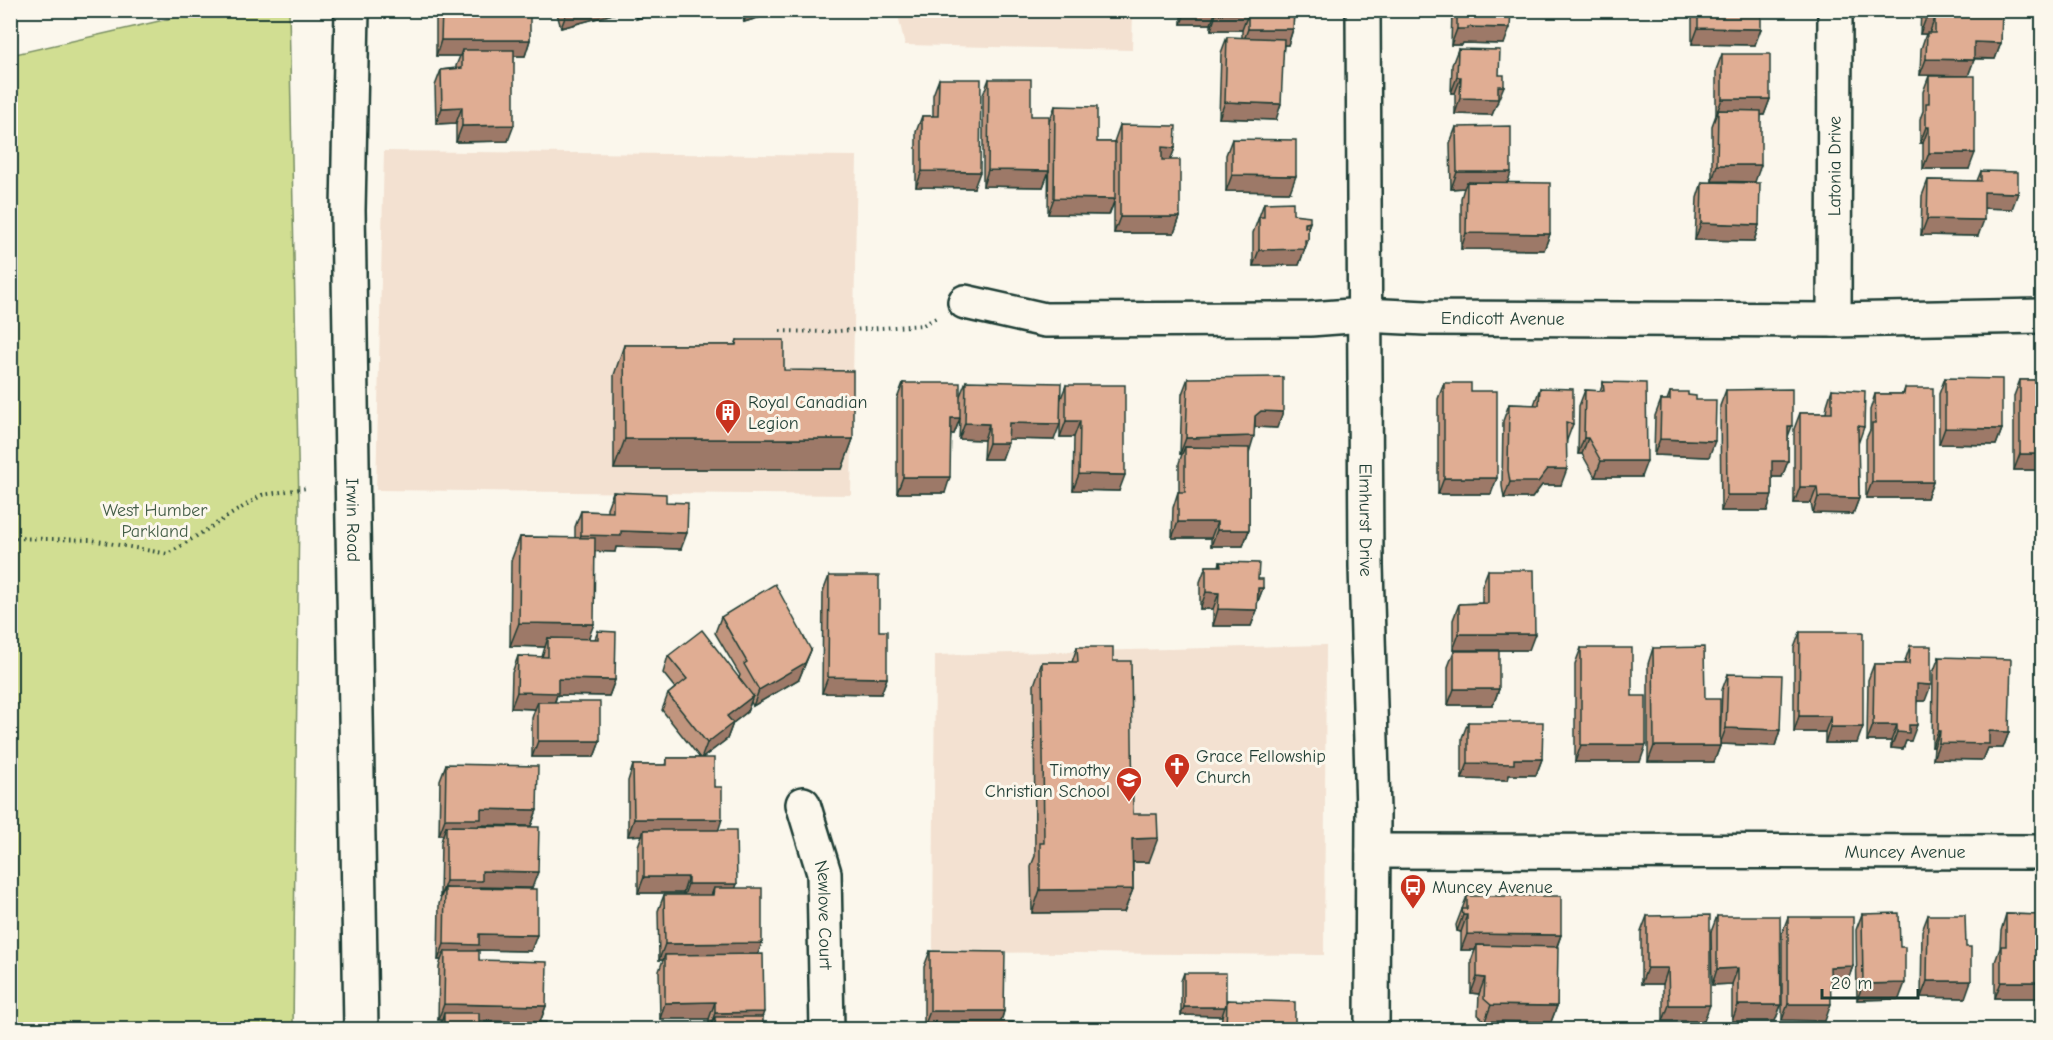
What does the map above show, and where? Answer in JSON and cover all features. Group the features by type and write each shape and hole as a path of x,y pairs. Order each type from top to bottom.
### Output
{"street":[{"name":"Irwin Road","path":"352,10 348,210 361,1029"},
{"name":"Elmhurst Drive","path":"1363,10 1366,566 1373,851 1372,1029"},
{"name":"Latonia Drive","path":"1834,320 1835,10"},
{"name":"Endicott Avenue","path":"964,302 1045,320 1310,319 1364,315 1426,318 1834,320 2043,316"},
{"name":"Newlove Court","path":"803,804 824,873 826,1029"},
{"name":"Muncey Avenue","path":"1373,851 2043,852"}],"path":[{"path":"780,332 824,332 923,325 964,302"},
{"path":"10,538 92,540 168,554 262,495 307,488"}],"shaded area":[{"path":"897,11 1133,11 1132,50 905,45"},
{"path":"384,151 857,156 851,495 376,490"},
{"name":"Timothy Christian School","path":"1326,645 1324,955 933,952 935,655"}],"green space":[{"name":"West Humber Parkland","path":"203,11 289,11 299,504 293,1029 11,1029 11,55"}],"building":[{"path":"442,10 528,10 530,40 441,40"},
{"path":"1217,10 1294,10 1293,29 1248,29 1248,14 1216,14"},
{"path":"1457,10 1511,10 1510,28 1457,29"},
{"path":"1698,10 1761,10 1761,29 1698,28"},
{"path":"1926,10 2002,10 2001,43 1974,42 1974,60 1926,59 1927,33 1935,33 1935,18 1926,18"},
{"path":"1227,37 1284,39 1281,104 1225,102"},
{"path":"1458,49 1500,50 1499,75 1504,75 1504,86 1498,86 1498,99 1460,98 1461,77 1457,77"},
{"path":"462,50 514,50 514,125 462,126 462,107 442,108 441,70 462,68"},
{"path":"1722,54 1770,54 1770,99 1722,99"},
{"path":"1929,76 1975,76 1975,153 1929,153 1926,103 1929,103"},
{"path":"939,79 981,79 980,172 922,171 922,116 938,116"},
{"path":"989,79 1031,79 1031,116 1049,116 1049,171 988,170"},
{"path":"1055,106 1097,107 1097,142 1115,142 1115,199 1054,198"},
{"path":"1718,110 1761,111 1761,165 1717,165"},
{"path":"1120,125 1176,126 1175,148 1162,147 1162,160 1180,160 1180,217 1120,217"},
{"path":"1511,126 1511,172 1457,172 1456,127"},
{"path":"1232,139 1296,140 1296,176 1232,175"},
{"path":"1981,171 2018,172 2018,193 1984,192 1984,220 1927,219 1928,180 1981,181"},
{"path":"1467,182 1550,183 1550,234 1466,233"},
{"path":"1702,182 1760,183 1759,225 1701,223"},
{"path":"1293,202 1293,214 1310,216 1310,222 1305,223 1305,227 1308,227 1308,240 1305,240 1305,249 1259,250 1259,217 1264,217 1264,203"},
{"name":"Royal Canadian Legion","path":"737,340 784,340 784,370 853,371 853,439 625,439 624,345 736,345"},
{"path":"1283,377 1283,412 1261,411 1255,416 1254,436 1186,438 1188,378"},
{"path":"1945,378 2002,379 2002,429 1945,428"},
{"path":"2020,380 2043,380 2043,454 2020,454"},
{"path":"966,381 1061,383 1060,424 1009,423 1008,443 989,443 989,424 965,423"},
{"path":"1603,382 1646,383 1647,461 1601,461 1588,438 1584,438 1585,390 1604,391"},
{"path":"903,383 960,383 960,418 951,418 950,477 903,477"},
{"path":"1444,383 1471,383 1471,391 1497,391 1497,478 1444,478"},
{"path":"1066,385 1125,385 1125,475 1079,474 1080,421 1066,421"},
{"path":"1540,388 1573,389 1573,424 1566,422 1567,469 1548,469 1538,482 1510,482 1508,470 1509,404 1539,405"},
{"path":"1905,388 1933,388 1933,482 1872,482 1872,423 1876,423 1875,394 1904,394"},
{"path":"1792,389 1792,426 1788,426 1788,461 1772,461 1772,495 1727,495 1726,390"},
{"path":"1832,389 1865,391 1864,427 1858,426 1859,498 1818,497 1817,487 1800,487 1800,413 1832,413"},
{"path":"1670,392 1688,392 1688,395 1696,396 1696,400 1716,400 1715,441 1660,439 1661,400 1670,400"},
{"path":"1185,447 1249,448 1249,530 1217,530 1217,522 1178,522 1178,492 1185,492"},
{"path":"613,492 666,494 666,502 688,503 687,533 621,531 621,536 581,535 581,511 613,512"},
{"path":"520,537 595,538 594,624 519,623"},
{"path":"1220,562 1259,563 1258,579 1263,579 1263,588 1258,588 1257,610 1218,609 1219,593 1206,592 1206,566 1221,566"},
{"path":"1488,570 1534,570 1535,634 1459,634 1459,604 1488,603"},
{"path":"829,576 879,576 879,631 887,631 887,678 828,677"},
{"path":"775,584 811,650 805,663 759,690 744,664 747,662 721,617"},
{"path":"702,630 753,696 727,716 733,723 707,743 668,694 687,679 668,656"},
{"path":"598,631 616,632 615,680 558,679 558,693 517,692 518,656 548,657 548,638 598,639"},
{"path":"1800,632 1863,632 1863,727 1830,727 1831,716 1799,716"},
{"path":"1910,646 1931,646 1931,685 1917,684 1917,725 1909,725 1909,733 1897,732 1897,725 1873,725 1874,664 1909,664"},
{"path":"1077,647 1113,647 1113,661 1131,661 1133,814 1157,814 1158,838 1132,839 1133,889 1040,890 1040,843 1044,843 1042,662 1078,662"},
{"path":"1704,647 1705,699 1720,699 1720,746 1654,746 1653,648"},
{"path":"1581,648 1632,648 1632,696 1646,696 1646,745 1581,745"},
{"path":"1454,651 1499,651 1499,689 1454,689"},
{"path":"1939,657 2011,659 2009,732 1989,731 1989,744 1939,743"},
{"path":"1728,674 1782,675 1780,730 1726,728"},
{"path":"538,702 600,702 600,741 538,741"},
{"path":"1468,722 1543,722 1542,759 1514,759 1514,764 1468,763"},
{"path":"667,758 714,758 714,787 722,787 722,819 634,819 633,765 667,765"},
{"path":"446,764 538,766 537,810 481,809 481,819 445,819"},
{"path":"446,826 539,827 538,872 482,871 482,881 446,881"},
{"path":"644,830 736,830 737,884 688,884 688,877 644,877"},
{"path":"445,888 537,889 537,935 479,934 479,945 444,944"},
{"path":"714,888 762,888 762,943 665,944 664,895 713,895"},
{"path":"1467,896 1561,896 1561,935 1467,934 1467,915 1463,915 1462,909 1467,909"},
{"path":"1899,913 1900,947 1905,947 1905,983 1863,984 1862,914"},
{"path":"2006,914 2043,915 2043,982 2001,982 2001,946 2006,946"},
{"path":"1710,915 1710,1005 1669,1005 1668,968 1647,968 1647,916"},
{"path":"1928,915 1965,915 1966,947 1971,947 1971,981 1927,981"},
{"path":"1717,916 1780,916 1781,1005 1738,1005 1738,968 1717,969"},
{"path":"1788,917 1853,917 1853,966 1830,967 1831,1004 1788,1004"},
{"path":"1477,945 1558,947 1557,1006 1491,1005 1484,999 1485,978 1477,977"},
{"path":"445,951 479,951 479,960 547,962 546,1006 444,1004"},
{"path":"930,951 1005,952 1004,1011 930,1011"},
{"path":"763,954 764,1012 715,1013 715,1002 665,1003 665,955"},
{"path":"1184,973 1226,973 1225,1007 1184,1007"},
{"path":"1227,1000 1295,1002 1295,1024 1288,1024 1288,1029 1226,1029"},
{"path":"444,1013 479,1013 479,1022 546,1022 546,1029 444,1029"},
{"path":"715,1017 763,1017 763,1029 671,1029 671,1027 715,1027"},
{"path":"934,1022 1013,1022 1012,1029 934,1029"}],"place":[{"name":"Royal Canadian Legion","path":"728,435"},
{"name":"Grace Fellowship Church","path":"1177,789"},
{"name":"Timothy Christian School","path":"1129,803"},
{"name":"Muncey Avenue","path":"1413,910"}]}
